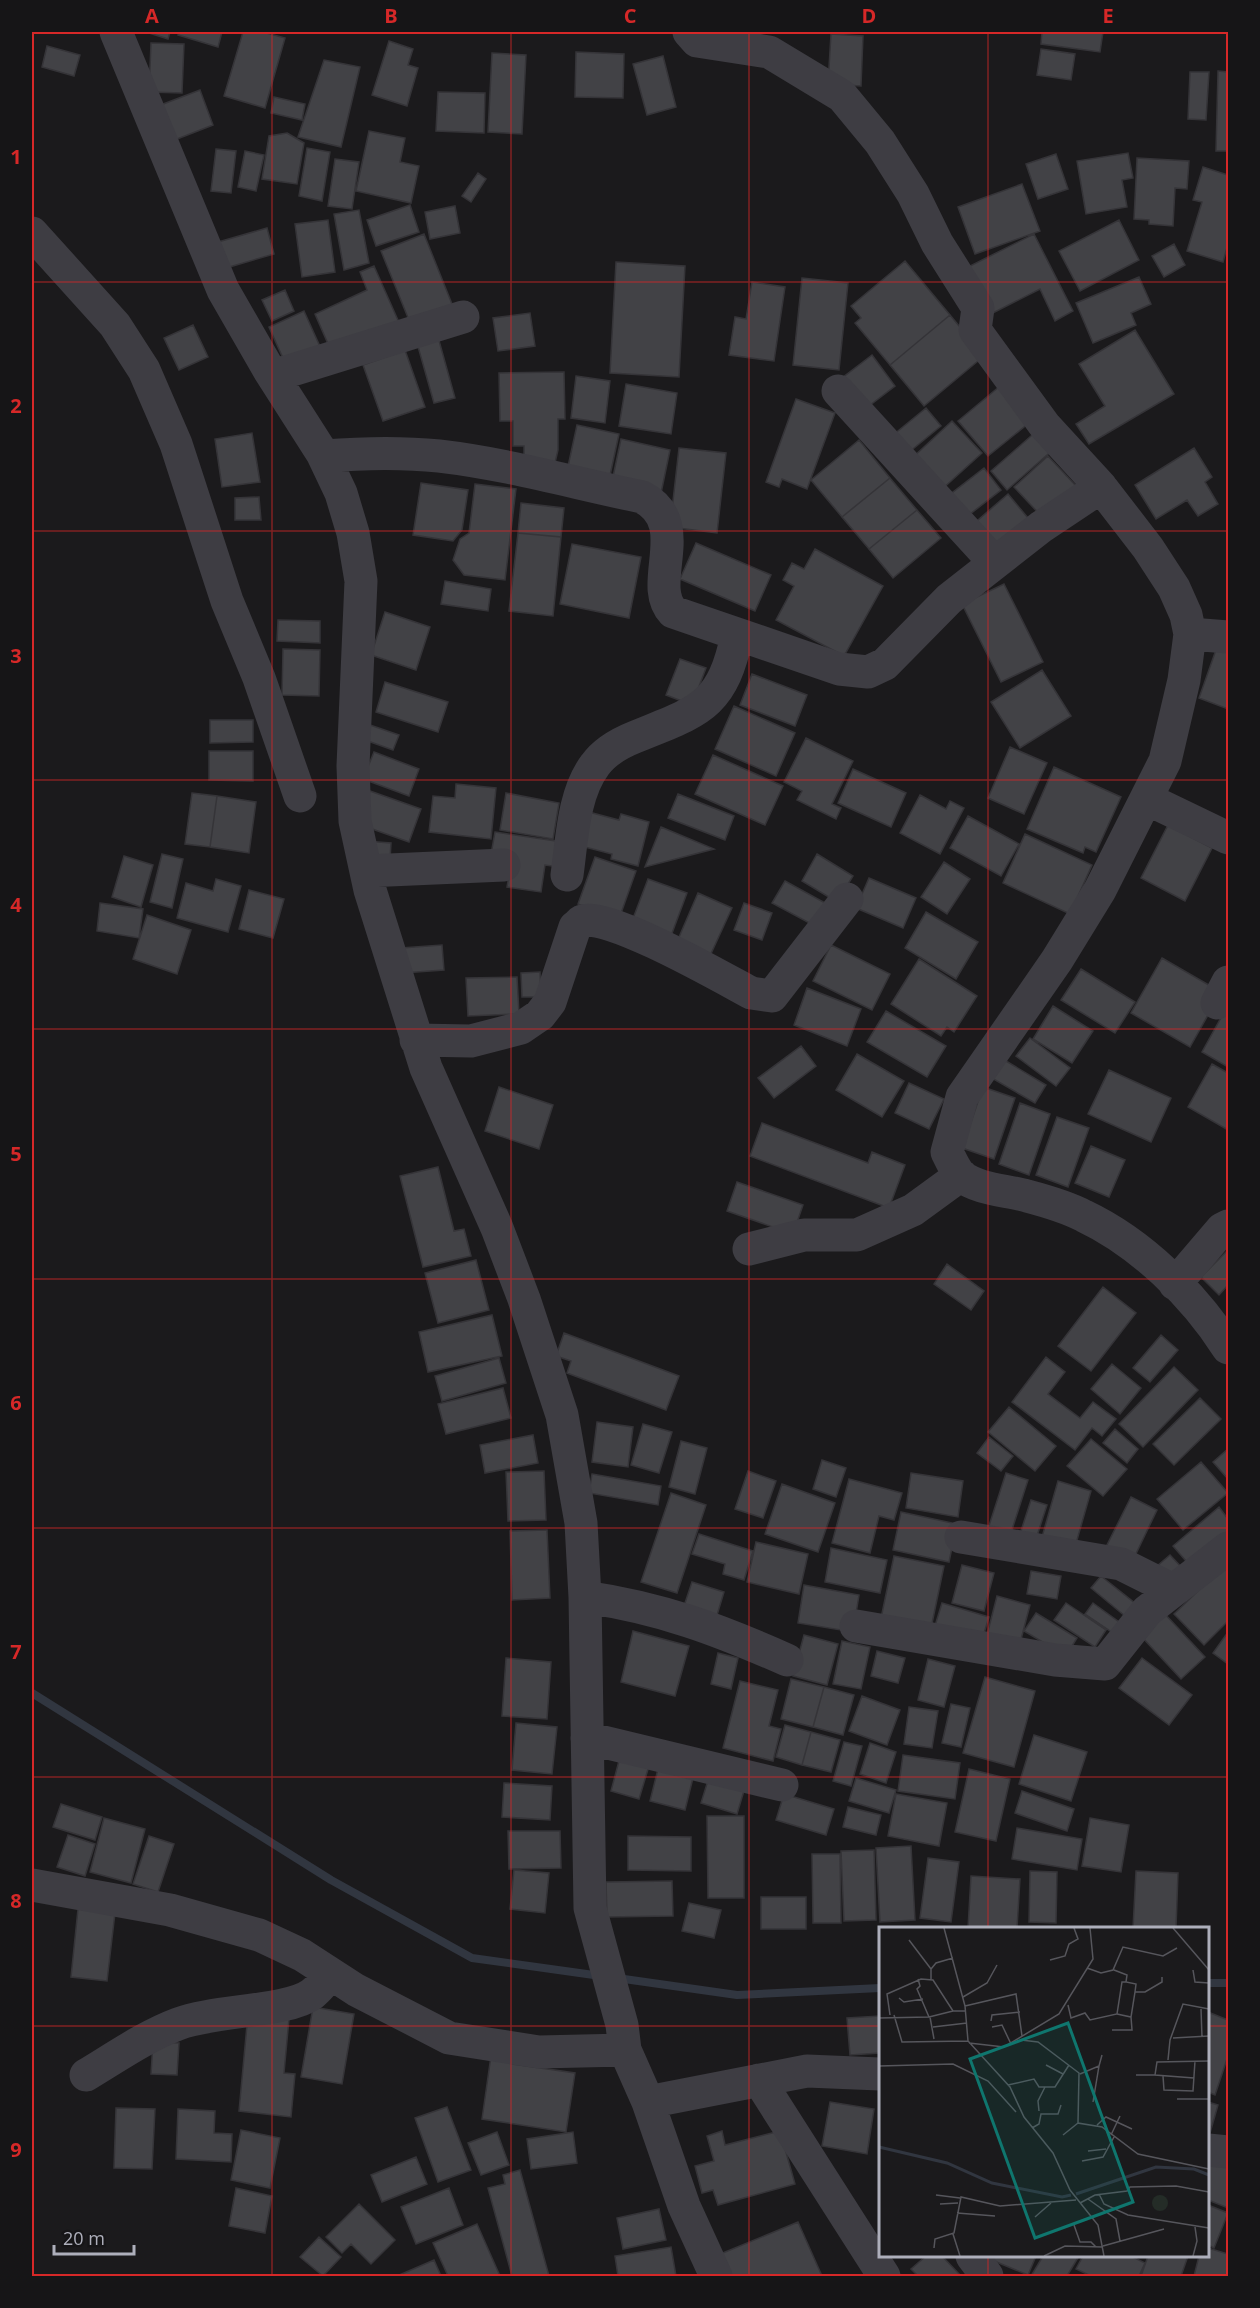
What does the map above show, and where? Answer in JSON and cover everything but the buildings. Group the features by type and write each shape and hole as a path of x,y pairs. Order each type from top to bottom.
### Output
{"street":[{"path":"116,32 223,290 273,376 324,456 341,493 353,533 362,581 353,792 355,821 366,871 416,1040 426,1068 497,1228 554,1387 578,1499 585,1597 590,1908 624,2037 684,2206 716,2277"},
{"path":"689,32 697,41 770,52 842,96 880,142 913,194 936,243 978,308 975,330 1045,426 1101,487 1148,548 1174,588 1186,615 1190,634 1184,680 1165,761 1100,890 1057,960 962,1097 947,1152 961,1175 976,1184 1028,1196 1083,1215 1126,1241 1174,1284 1214,1326 1228,1348"},
{"path":"32,233 115,325 144,370 176,444 227,601 259,678 300,796"},
{"path":"273,376 463,317"},
{"path":"838,392 995,563"},
{"path":"324,456 374,453 438,456 506,466 642,497 654,504 662,513 666,528 667,605 673,612 839,669 868,672 885,663 940,608 995,563 1041,527 1101,487"},
{"path":"1190,634 1228,637"},
{"path":"567,875 577,808 593,767 615,746 681,720 710,700 729,665 737,635"},
{"path":"1147,799 1228,838"},
{"path":"366,871 504,865"},
{"path":"416,1040 471,1041 521,1028 540,1015 550,1002 575,927 582,921 595,921 623,928 751,993 772,996 847,899"},
{"path":"748,1249 804,1235 856,1235 913,1210 961,1175"},
{"path":"1174,1284 1222,1229 1228,1226"},
{"path":"961,1537 1121,1564 1173,1590"},
{"path":"856,1626 1055,1660 1105,1664 1135,1623 1173,1590 1228,1548"},
{"path":"585,1597 621,1602 712,1627 787,1660"},
{"path":"587,1738 782,1785"},
{"path":"32,1885 171,1910 259,1935 302,1955 356,1990 449,2038 539,2052 624,2037"},
{"path":"86,2075 151,2037 179,2024 209,2014 275,2006 311,1995 331,1974"},
{"path":"648,2102 807,2071 879,2074"},
{"path":"759,2080 884,2277"},
{"path":"1209,2150 1228,2152"},
{"path":"973,2257 987,2277"}],"waterway":[{"path":"32,1693 331,1880 472,1958 601,1976"},
{"path":"617,1978 737,1995 879,1988"},
{"path":"1209,1983 1228,1983"}]}
